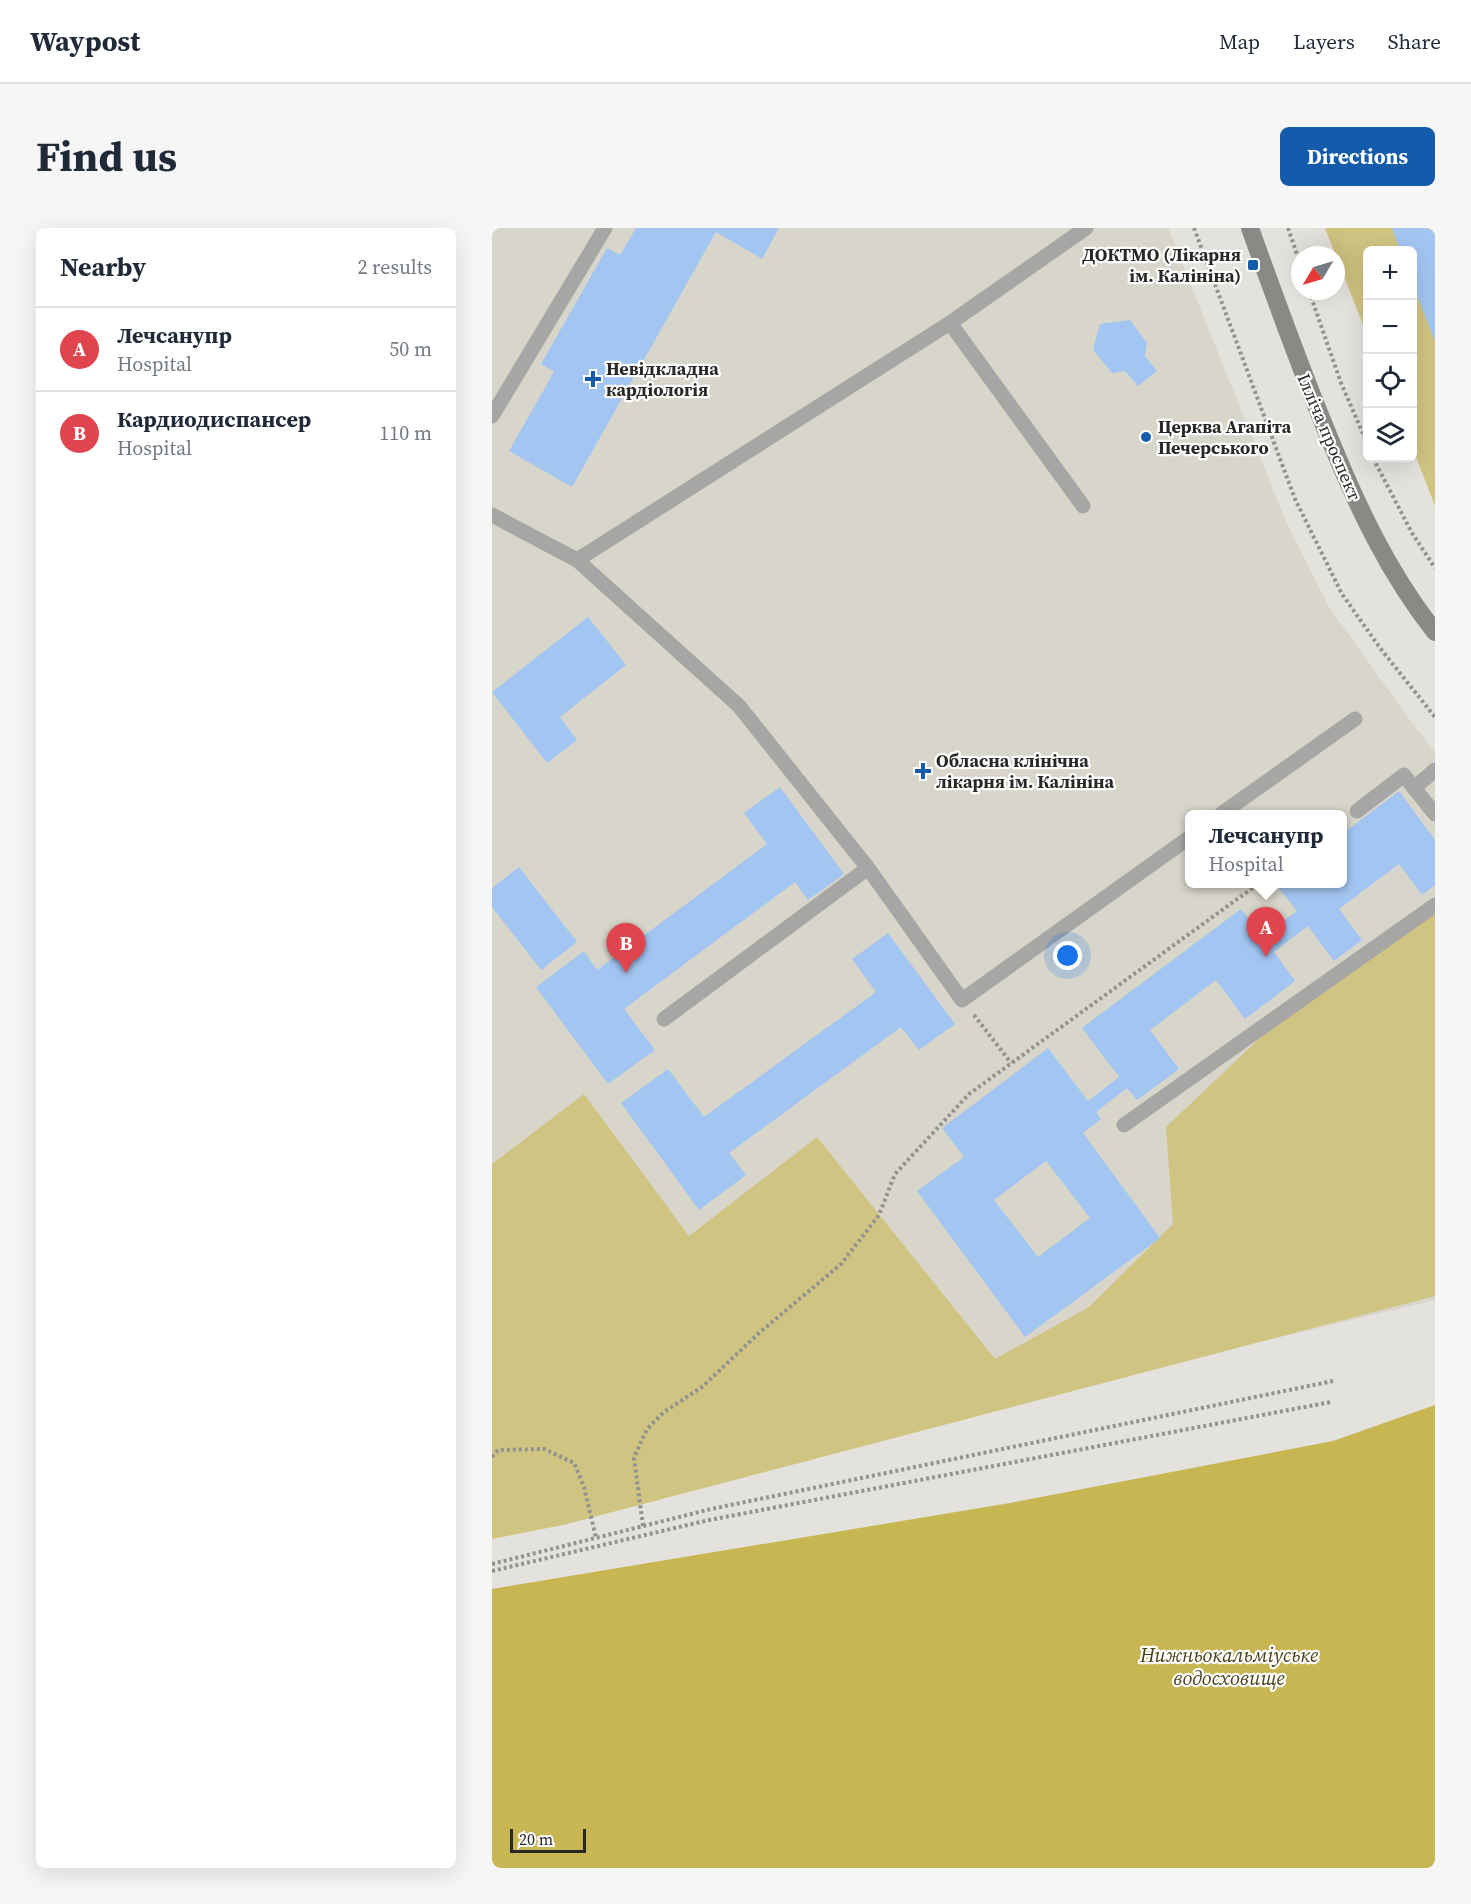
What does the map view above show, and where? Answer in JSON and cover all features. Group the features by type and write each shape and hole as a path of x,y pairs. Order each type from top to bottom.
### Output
{"main road":[{"name":"Ілліча проспект","path":"1250,228 1295,357 1354,498 1386,559 1435,632"}],"lane":[{"path":"492,416 605,228"},
{"path":"577,560 950,323 1086,228"},
{"path":"950,323 1083,506"},
{"path":"492,515 577,560 739,706 868,868 962,1000 1185,841"},
{"path":"1227,810 1355,719"},
{"path":"1414,788 1435,770"},
{"path":"1357,811 1404,775 1435,814"},
{"path":"664,1019 868,868"},
{"path":"1124,1125 1435,905"}],"path":[{"path":"1194,228 1295,499 1342,594 1380,648 1435,717"},
{"path":"1288,228 1294,246"},
{"path":"1312,300 1341,384 1363,434"},
{"path":"1375,462 1412,533 1435,568"},
{"path":"644,1526 634,1458 646,1428 664,1412 702,1387 758,1334 841,1264 879,1215 895,1174 969,1094 1252,888"},
{"path":"962,1000 1011,1063"},
{"path":"492,1564 711,1509 1333,1381"},
{"path":"492,1571 709,1520 1332,1402"},
{"path":"492,1457 498,1450 544,1449 574,1463 584,1487 596,1538"}],"shaded area":[{"name":"Обласна клінічна лікарня ім. Калініна","path":"492,228 1168,228 1287,524 1329,607 1435,752 1435,1300 1001,1404 492,1401"},
{"path":"1325,228 1435,228 1435,506 1417,459 1417,246 1363,246 1363,325 1345,279 1345,246 1332,246"},
{"path":"1435,912 1435,1296 563,1525 492,1539 492,1164 584,1094 689,1236 817,1137 995,1359 1089,1307 1173,1224 1166,1127 1320,981"}],"water":[{"name":"Нижньокальміуське водосховище","path":"1435,1405 1435,1868 492,1868 492,1589 1010,1503 1333,1441"}],"building":[{"path":"636,228 779,228 762,259 716,232 572,487 509,451 554,372 541,364 607,248 620,255"},
{"path":"1392,228 1435,228 1435,341 1417,296 1417,246 1399,246"},
{"path":"1130,320 1147,343 1145,356 1157,371 1138,386 1125,371 1112,373 1093,350 1100,324"},
{"path":"588,617 626,665 560,717 577,740 547,763 492,692"},
{"path":"780,787 844,874 808,900 795,882 624,1009 655,1050 608,1084 536,987 584,951 597,970 767,844 744,813"},
{"path":"1399,791 1435,840 1435,885 1422,895 1399,864 1339,909 1362,940 1334,961 1308,926 1274,952 1295,981 1245,1019 1216,980 1150,1030 1179,1069 1137,1100 1127,1088 1096,1112 1101,1119 1083,1133 1160,1238 1025,1337 917,1191 964,1157 942,1128 1048,1048 1088,1101 1119,1077 1082,1028 1241,909 1262,937 1297,911 1279,888 1347,888 1347,830","holes":["1046,1161 1090,1218 1038,1257 994,1200"]},
{"path":"519,867 577,942 541,970 492,907 492,888"},
{"path":"888,933 955,1024 919,1050 901,1027 729,1153 746,1175 699,1210 621,1103 668,1069 704,1117 876,992 852,959"}],"place":[{"name":"ДОКТМО (Лікарня ім. Калініна)","path":"1253,265"},
{"name":"Невідкладна кардіологія","path":"593,379"},
{"name":"Церква Агапіта Печерського","path":"1146,437"},
{"name":"Обласна клінічна лікарня ім. Калініна","path":"923,771"},
{"name":"Лечсанупр","path":"1266,957"},
{"name":"Кардиодиспансер","path":"626,973"}]}
